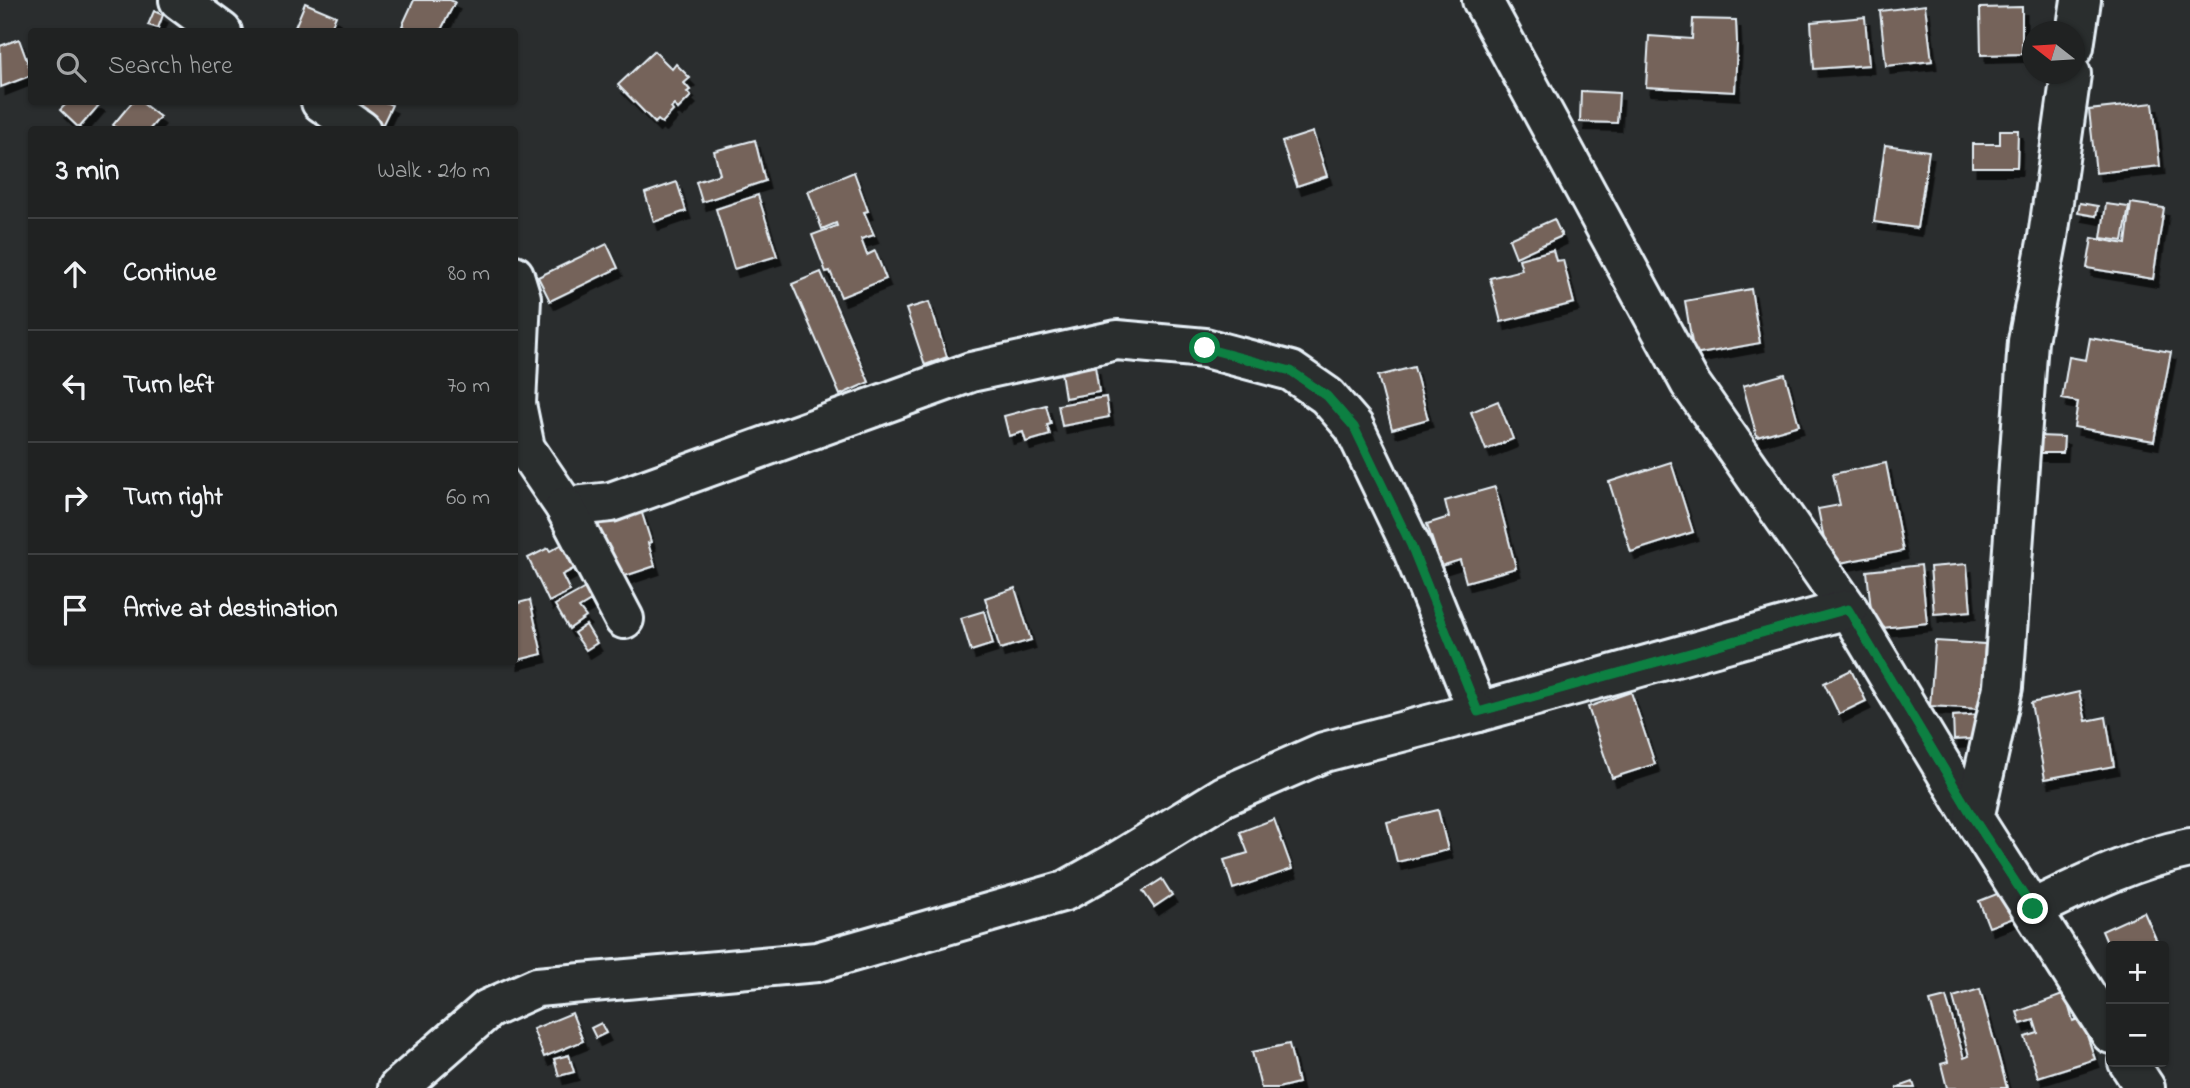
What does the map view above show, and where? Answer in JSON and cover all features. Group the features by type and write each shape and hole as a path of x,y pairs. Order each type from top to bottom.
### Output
{"street":[{"path":"179,0 217,28"},
{"path":"1482,0 1690,383 1848,609 1974,819 2106,1026"},
{"path":"2078,21 2081,0"},
{"path":"1974,819 2003,687 2028,341 2048,237 2070,84"},
{"path":"325,105 355,126"},
{"path":"518,288 521,298 518,362"},
{"path":"565,507 611,502 971,372 1117,340 1205,348 1291,371 1327,396 1354,427 1411,545 1478,712"},
{"path":"518,414 525,448 565,507 624,619"},
{"path":"398,1088 488,1009 537,987 817,962 1065,891 1224,796 1324,752 1848,609"},
{"path":"2033,909 2099,877 2166,853 2190,848"},
{"path":"2131,1067 2145,1088"}],"building":[{"path":"414,0 455,2 442,28 402,26"},
{"path":"305,3 336,16 331,28 295,28"},
{"path":"1925,5 1932,61 1886,66 1880,11"},
{"path":"2022,7 2022,54 1981,55 1980,8"},
{"path":"154,11 163,15 158,28 148,25"},
{"path":"1865,17 1869,65 1814,69 1811,22"},
{"path":"1693,19 1736,20 1735,92 1646,87 1649,36 1692,39"},
{"path":"19,39 28,64 28,77 1,87 0,46"},
{"path":"654,51 672,69 676,64 690,78 684,83 691,96 678,109 674,105 671,108 673,111 662,123 658,120 655,123 618,85"},
{"path":"1581,91 1619,93 1617,123 1580,122"},
{"path":"2153,103 2160,166 2096,173 2089,110"},
{"path":"65,105 99,105 81,126 77,126 60,110"},
{"path":"130,105 145,105 160,117 152,126 113,125"},
{"path":"362,105 392,105 382,126 353,124"},
{"path":"2000,130 2018,130 2017,167 1972,167 1972,144 2000,144"},
{"path":"1313,132 1327,176 1297,186 1282,142"},
{"path":"755,140 765,181 702,202 696,182 720,174 714,151"},
{"path":"1885,145 1929,151 1917,228 1874,222"},
{"path":"854,172 868,211 864,212 874,235 861,239 867,255 875,251 886,279 841,297 830,271 826,272 812,235 837,226 836,223 822,229 808,191"},
{"path":"677,182 686,211 654,222 645,193"},
{"path":"758,195 777,256 734,269 716,209"},
{"path":"2080,203 2098,206 2096,216 2078,213"},
{"path":"2131,203 2164,208 2153,279 2087,268 2092,238 2126,244"},
{"path":"2106,204 2129,207 2123,241 2101,238"},
{"path":"1554,219 1562,236 1516,257 1509,239"},
{"path":"607,244 618,268 550,301 538,277"},
{"path":"1553,250 1556,261 1563,260 1574,303 1501,322 1490,278 1522,270 1519,259"},
{"path":"821,272 869,382 840,395 792,284"},
{"path":"1751,289 1760,343 1694,355 1685,301"},
{"path":"929,302 947,357 925,365 906,309"},
{"path":"2090,338 2171,352 2154,441 2074,427 2078,402 2062,399 2069,357 2086,360"},
{"path":"1095,366 1099,392 1065,398 1061,372"},
{"path":"1414,367 1428,419 1392,429 1378,376"},
{"path":"1785,374 1799,425 1757,437 1743,386"},
{"path":"1106,397 1109,417 1062,426 1058,405"},
{"path":"1498,401 1513,439 1486,450 1471,412"},
{"path":"1046,405 1051,424 1047,425 1050,435 1026,442 1023,432 1009,436 1004,416"},
{"path":"2039,436 2064,437 2063,453 2038,453"},
{"path":"1671,462 1693,532 1631,552 1609,482"},
{"path":"1886,463 1903,551 1829,565 1818,509 1840,505 1833,474"},
{"path":"1495,487 1516,568 1466,582 1460,560 1441,566 1427,524 1449,517 1445,501"},
{"path":"641,510 655,566 616,579 598,523"},
{"path":"566,542 579,566 562,575 570,591 549,602 528,558"},
{"path":"1967,564 1971,611 1934,614 1930,567"},
{"path":"1921,565 1927,623 1873,629 1867,571"},
{"path":"587,587 594,599 579,608 586,617 569,629 555,605"},
{"path":"1015,588 1031,640 1000,649 985,598"},
{"path":"530,600 542,654 518,660 518,603"},
{"path":"984,611 993,644 971,651 961,618"},
{"path":"586,625 597,643 586,650 574,633"},
{"path":"1935,641 1985,644 1981,709 1930,706"},
{"path":"1851,670 1866,701 1839,714 1824,683"},
{"path":"1631,692 1655,764 1612,778 1588,707"},
{"path":"2079,692 2086,721 2106,717 2114,766 2045,779 2031,703"},
{"path":"1985,714 1986,738 1954,740 1953,716"},
{"path":"1438,810 1448,850 1397,862 1387,822"},
{"path":"1274,819 1292,869 1233,889 1224,860 1248,853 1240,832"},
{"path":"1162,879 1172,895 1154,907 1143,891"},
{"path":"2012,888 2022,915 1989,927 1979,901"},
{"path":"2144,912 2157,941 2106,941 2102,931"},
{"path":"1980,989 2007,1088 1947,1088 1941,1064 1948,1062 1930,1001 1946,997 1964,1058 1969,1056 1953,997"},
{"path":"2065,994 2073,1021 2081,1018 2095,1059 2038,1077 2025,1037 2038,1033 2034,1020 2021,1024 2017,1012"},
{"path":"572,1013 583,1041 544,1057 533,1029"},
{"path":"601,1023 606,1033 596,1038 591,1028"},
{"path":"1289,1044 1298,1083 1278,1088 1261,1088 1252,1052"},
{"path":"569,1055 574,1072 559,1076 554,1059"},
{"path":"1913,1082 1915,1088 1896,1088"}],"route":[{"path":"1205,348 1291,371 1327,396 1354,427 1411,545 1478,712 1848,609 1974,819 2033,909"}]}
